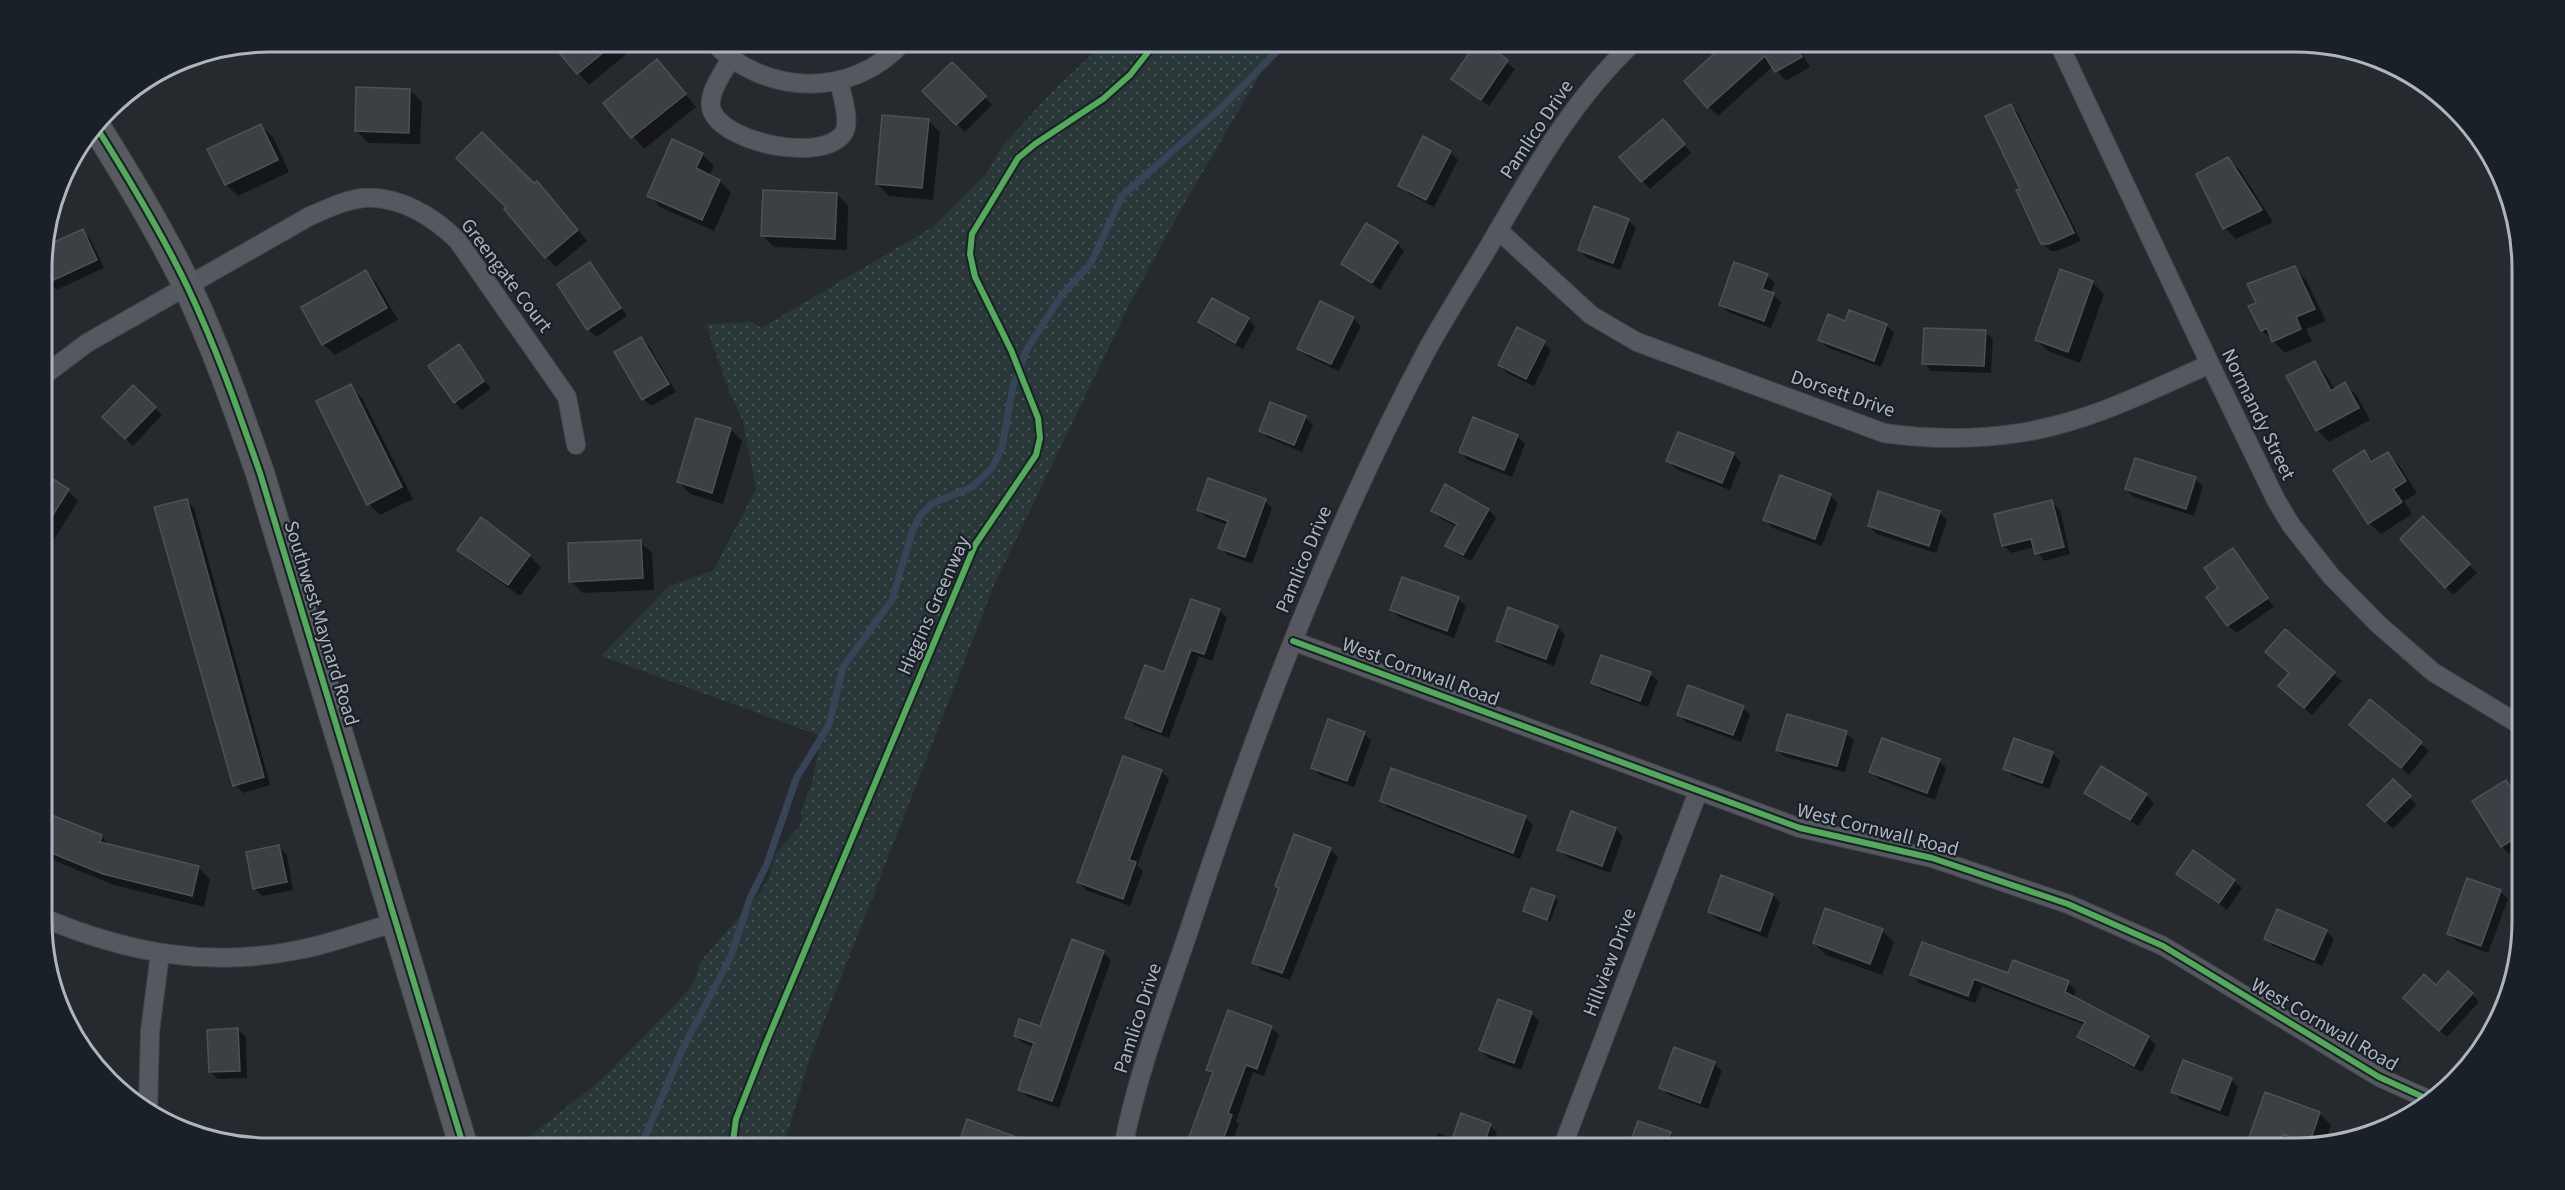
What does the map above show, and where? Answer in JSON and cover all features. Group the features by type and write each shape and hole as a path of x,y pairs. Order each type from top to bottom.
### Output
{"main road":[{"name":"Southwest Maynard Road","path":"100,133 124,171 186,285 223,369 260,473 461,1138"}],"street":[{"path":"722,52 730,60 754,74 784,83 839,80 890,57 894,52"},
{"name":"Pamlico Drive","path":"1126,1138 1158,1024 1222,831 1293,641 1347,516 1418,369 1498,230 1563,123 1603,71 1623,52"},
{"name":"Normandy Street","path":"2063,52 2210,364 2276,500 2291,525 2331,576 2378,624 2433,672 2512,720"},
{"path":"730,60 711,100 712,111 729,129 745,138 782,146 815,149 829,145 843,134 847,124 839,80"},
{"name":"Greengate Court","path":"52,369 87,343 310,216 342,202 364,198 387,200 416,210 439,223 458,241 567,397 576,445"},
{"name":"Dorsett Drive","path":"1498,230 1591,315 1637,342 1884,433 1910,437 1996,435 2058,425 2104,410 2210,364"},
{"name":"West Cornwall Road","path":"1293,641 1800,828 1932,858 2068,904 2163,946 2379,1077 2422,1097"},
{"name":"Hillview Drive","path":"1566,1138 1698,792"},
{"path":"52,921 88,936 160,954 233,959 301,950 395,923"},
{"path":"148,1101 150,1031 160,954"}],"shaded area":[{"path":"1094,52 1273,52 1184,204 1131,301 994,585 809,1060 786,1138 528,1138 601,1080 687,992 693,984 701,961 768,880 776,853 798,828 802,819 801,812 812,783 821,736 601,656 669,586 713,571 756,489 743,421 729,391 706,324 753,322 761,328 933,227 987,173 1001,148 1051,93"}],"building":[{"path":"558,52 604,52 577,74"},
{"path":"1470,52 1497,52 1508,60 1481,100 1451,79"},
{"path":"1716,52 1799,52 1802,57 1775,72 1765,56 1707,108 1684,81"},
{"path":"657,59 686,94 631,138 603,103"},
{"path":"952,62 986,96 956,125 922,91"},
{"path":"356,87 410,89 409,133 355,131"},
{"path":"2011,104 2074,233 2049,244 2041,244 2016,190 2020,189 1985,116"},
{"path":"882,115 929,119 922,188 876,184"},
{"path":"1663,119 1685,144 1641,182 1619,157"},
{"path":"261,124 278,160 225,185 207,149"},
{"path":"482,132 534,183 537,181 578,230 545,258 504,209 506,207 456,158"},
{"path":"1423,136 1451,151 1426,200 1398,186"},
{"path":"672,139 703,153 696,168 720,180 702,220 647,196"},
{"path":"2228,157 2262,210 2223,229 2196,174"},
{"path":"763,190 837,193 835,239 761,236"},
{"path":"1594,206 1629,219 1613,263 1578,250"},
{"path":"1366,223 1398,242 1372,283 1341,264"},
{"path":"83,229 97,260 52,281 54,242"},
{"path":"590,262 621,308 587,330 557,284"},
{"path":"1734,262 1768,274 1762,289 1774,293 1764,321 1719,305"},
{"path":"2295,266 2315,309 2296,317 2301,329 2272,342 2267,328 2261,331 2248,306 2256,303 2247,284"},
{"path":"2060,269 2093,281 2068,352 2035,340"},
{"path":"366,270 387,308 322,345 301,307"},
{"path":"1212,298 1249,318 1235,343 1198,322"},
{"path":"1320,301 1354,317 1331,364 1297,349"},
{"path":"1849,310 1887,324 1874,361 1818,340 1828,314 1845,321"},
{"path":"1517,327 1545,341 1526,379 1498,365"},
{"path":"1924,328 1986,330 1984,366 1922,364"},
{"path":"641,337 669,384 642,400 614,352"},
{"path":"459,344 484,381 454,403 428,366"},
{"path":"2315,361 2331,391 2345,382 2359,408 2316,431 2286,376"},
{"path":"351,384 402,487 367,505 316,401"},
{"path":"133,385 156,407 125,439 102,417"},
{"path":"1270,402 1306,416 1294,445 1259,431"},
{"path":"1473,417 1518,435 1504,470 1459,452"},
{"path":"696,418 731,428 712,493 677,482"},
{"path":"1678,432 1734,453 1722,483 1666,461"},
{"path":"2364,450 2371,462 2388,452 2406,481 2393,489 2402,502 2368,524 2333,470"},
{"path":"2135,458 2196,477 2186,509 2125,489"},
{"path":"1780,475 1831,494 1815,539 1763,520"},
{"path":"1208,478 1266,499 1245,557 1218,548 1228,521 1197,510"},
{"path":"52,479 69,489 52,516"},
{"path":"1445,484 1489,509 1463,555 1445,546 1457,524 1431,511"},
{"path":"1878,491 1940,511 1929,546 1868,526"},
{"path":"187,499 264,777 233,786 154,507"},
{"path":"2052,500 2064,547 2035,554 2031,539 2002,546 1994,514"},
{"path":"2423,516 2470,564 2445,588 2400,539"},
{"path":"481,517 530,555 508,585 457,550"},
{"path":"641,540 643,578 569,582 568,543"},
{"path":"2233,548 2268,598 2227,626 2206,597 2218,588 2204,568"},
{"path":"1402,577 1459,597 1447,631 1390,610"},
{"path":"1191,599 1220,609 1204,654 1191,650 1161,732 1125,718 1145,665 1164,672"},
{"path":"1508,607 1558,626 1546,659 1496,641"},
{"path":"2285,629 2335,672 2304,708 2278,686 2289,673 2265,652"},
{"path":"1601,655 1651,672 1640,701 1591,683"},
{"path":"1688,685 1744,706 1733,735 1677,715"},
{"path":"2370,699 2422,742 2401,768 2349,725"},
{"path":"1787,714 1847,731 1837,766 1776,750"},
{"path":"1328,719 1365,732 1347,781 1311,768"},
{"path":"1882,738 1940,759 1927,793 1869,772"},
{"path":"2014,738 2053,752 2042,783 2003,769"},
{"path":"1123,756 1162,770 1129,860 1136,862 1123,899 1077,882"},
{"path":"2101,766 2147,794 2130,820 2084,793"},
{"path":"1391,768 1526,816 1513,853 1380,801"},
{"path":"2393,779 2411,796 2385,822 2367,805"},
{"path":"2506,780 2512,790 2512,840 2501,847 2472,801"},
{"path":"1571,811 1616,828 1602,866 1557,850"},
{"path":"52,815 102,835 100,842 199,866 192,896 103,874 52,853"},
{"path":"1294,834 1331,848 1282,973 1252,963 1279,888 1275,886"},
{"path":"279,845 287,882 253,889 246,852"},
{"path":"2193,850 2235,880 2219,903 2176,874"},
{"path":"1721,875 1773,894 1760,931 1708,912"},
{"path":"2467,878 2501,890 2481,946 2447,934"},
{"path":"1531,888 1555,896 1547,920 1523,911"},
{"path":"1825,908 1883,929 1870,964 1813,943"},
{"path":"2277,909 2327,930 2314,960 2264,939"},
{"path":"1072,939 1104,951 1052,1101 1018,1090 1034,1043 1014,1036 1019,1019 1040,1026"},
{"path":"1922,942 2008,973 2013,960 2069,981 2065,992 2149,1036 2134,1066 2077,1037 2085,1022 1974,979 1968,996 1910,975"},
{"path":"2448,971 2473,993 2439,1031 2403,998 2424,974 2436,985"},
{"path":"1498,999 1532,1012 1514,1063 1479,1050"},
{"path":"1228,1010 1272,1026 1257,1069 1246,1065 1228,1113 1232,1115 1224,1138 1189,1138 1213,1072 1206,1070"},
{"path":"238,1028 240,1071 209,1072 207,1030"},
{"path":"1674,1047 1715,1062 1700,1103 1659,1088"},
{"path":"2183,1060 2232,1078 2220,1110 2171,1092"},
{"path":"2265,1092 2320,1112 2311,1137 2293,1138 2283,1134 2282,1138 2249,1138"},
{"path":"1461,1113 1491,1124 1486,1138 1452,1138"},
{"path":"967,1119 1019,1138 960,1138"},
{"path":"1638,1121 1671,1132 1669,1138 1632,1138"}],"waterway":[{"path":"644,1138 682,1050 731,956 750,898 767,864 796,779 829,725 843,667 892,600 913,529 920,516 931,504 972,487 992,468 1002,447 1013,386 1027,349 1061,296 1091,263 1122,196 1218,111 1276,52"}],"cycle path":[{"name":"Higgins Greenway","path":"733,1138 736,1119 766,1043 975,545 1036,455 1040,438 1038,418 1011,350 975,277 970,254 972,234 1018,158 1035,144 1103,99 1130,75 1148,52"},
{"path":"100,133 144,206 198,309 260,473 461,1138"},
{"path":"1293,641 1800,828 1932,858 2068,904 2163,946 2379,1077 2422,1097"}]}
